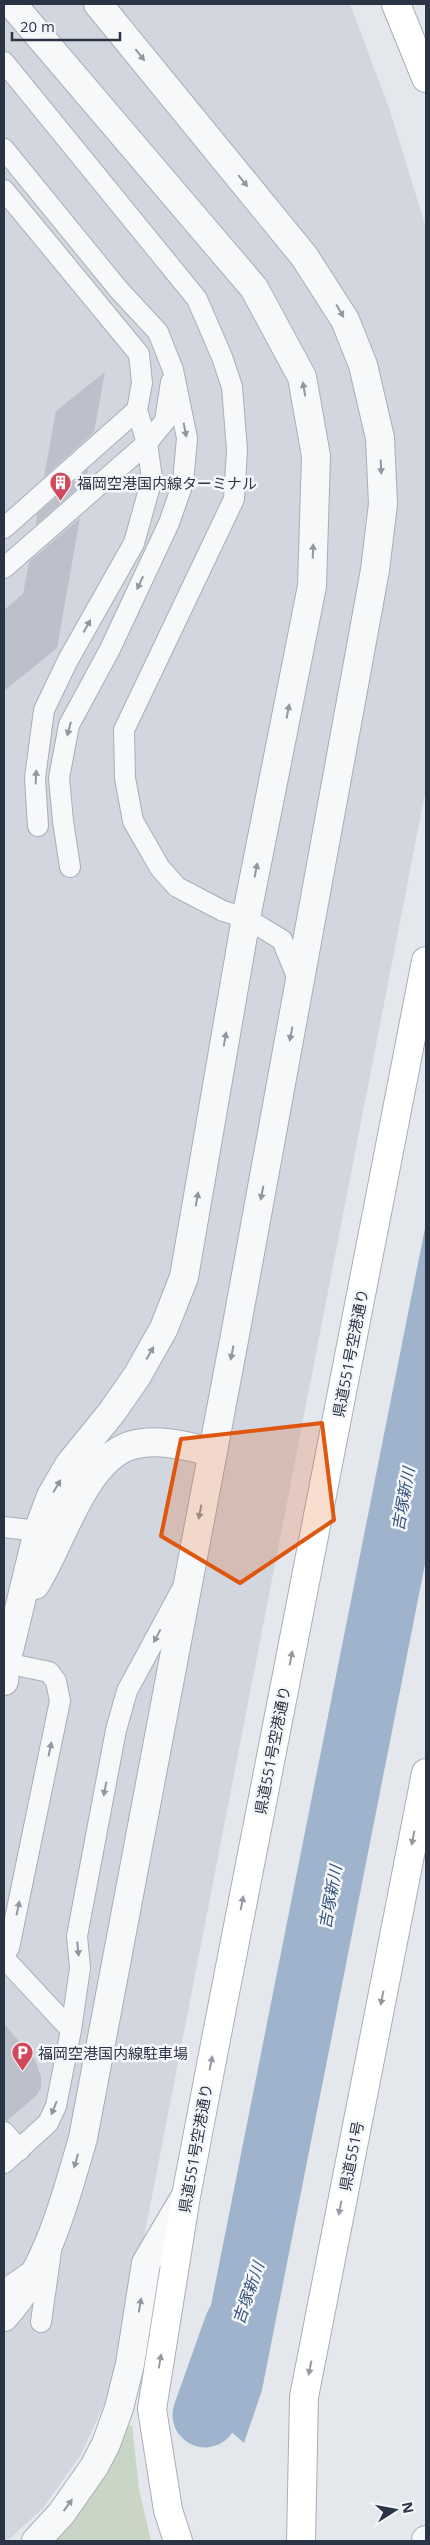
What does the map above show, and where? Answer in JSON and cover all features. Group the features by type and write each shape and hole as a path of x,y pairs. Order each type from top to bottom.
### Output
{"main road":[{"path":"396,4 426,78"},
{"name":"県道551号空港通り","path":"178,2541 168,2510 152,2409 186,2196 426,961"},
{"name":"県道551号","path":"301,2541 304,2397 426,1773"}],"street":[{"path":"5,1672 38,1531 51,1496 69,1465 112,1412 160,1336 184,1277 246,918 312,586 316,456 302,377 254,288 12,4"},
{"path":"4,2317 37,2268 64,2206 83,2138 300,986 375,570 383,504 380,438 363,365 345,320 335,302 304,256 98,4"},
{"path":"20,1608 43,1572 90,1478 114,1455 129,1446 170,1443 212,1452"},
{"path":"36,2541 61,2514 94,2467 106,2444 119,2408 130,2364 146,2263 186,2196"}],"lane":[{"path":"4,62 197,298 222,357 232,387 237,450 234,499 124,730 125,778 133,821 146,847 160,868 177,887 223,911 246,918 282,940 300,986"},
{"path":"4,148 119,290 158,332 173,370 187,438 182,483 169,523 110,648 69,724 59,778 70,867"},
{"path":"4,190 139,354 142,383 137,410 148,443 152,479 134,543 68,660 44,710 35,778 38,826"},
{"path":"4,568 148,443 165,422 173,370"},
{"path":"4,528 137,410"},
{"path":"4,1527 38,1531"},
{"path":"4,2163 48,2123 56,2106 71,2030 80,1968 77,1936 116,1730 127,1691 188,1578"},
{"path":"4,1954 9,1948 14,1929 60,1701 56,1681 48,1672 5,1672"},
{"path":"4,1958 71,2030"},
{"path":"4,2132 20,2150"},
{"path":"41,2322 53,2231"},
{"path":"4,2290 37,2268"}],"highlighted area":[{"path":"322,1423 334,1520 240,1583 161,1536 181,1439"}],"shaded area":[{"path":"4,4 350,4 390,111 426,228 426,788 124,2340 104,2405 80,2456 43,2508 7,2541 4,2541"}],"green space":[{"path":"132,2425 139,2489 151,2541 54,2541 97,2488 128,2426"}],"water":[{"path":"426,1223 426,1559 262,2390 244,2443 188,2393 209,2315"}],"building":[{"path":"105,372 94,432 44,477 56,411"},
{"path":"88,469 86,481 36,525 37,514"},
{"path":"80,518 57,648 4,691 4,610 23,594 29,562"},
{"name":"福岡空港国内線駐車場","path":"4,2024 35,2060 41,2077 41,2087 37,2095 7,2121 4,2120"}],"waterway":[{"name":"吉塚新川","path":"205,2415 237,2325"}],"place":[{"name":"福岡空港国内線ターミナル","path":"61,502"},
{"name":"福岡空港国内線駐車場","path":"22,2072"}]}
